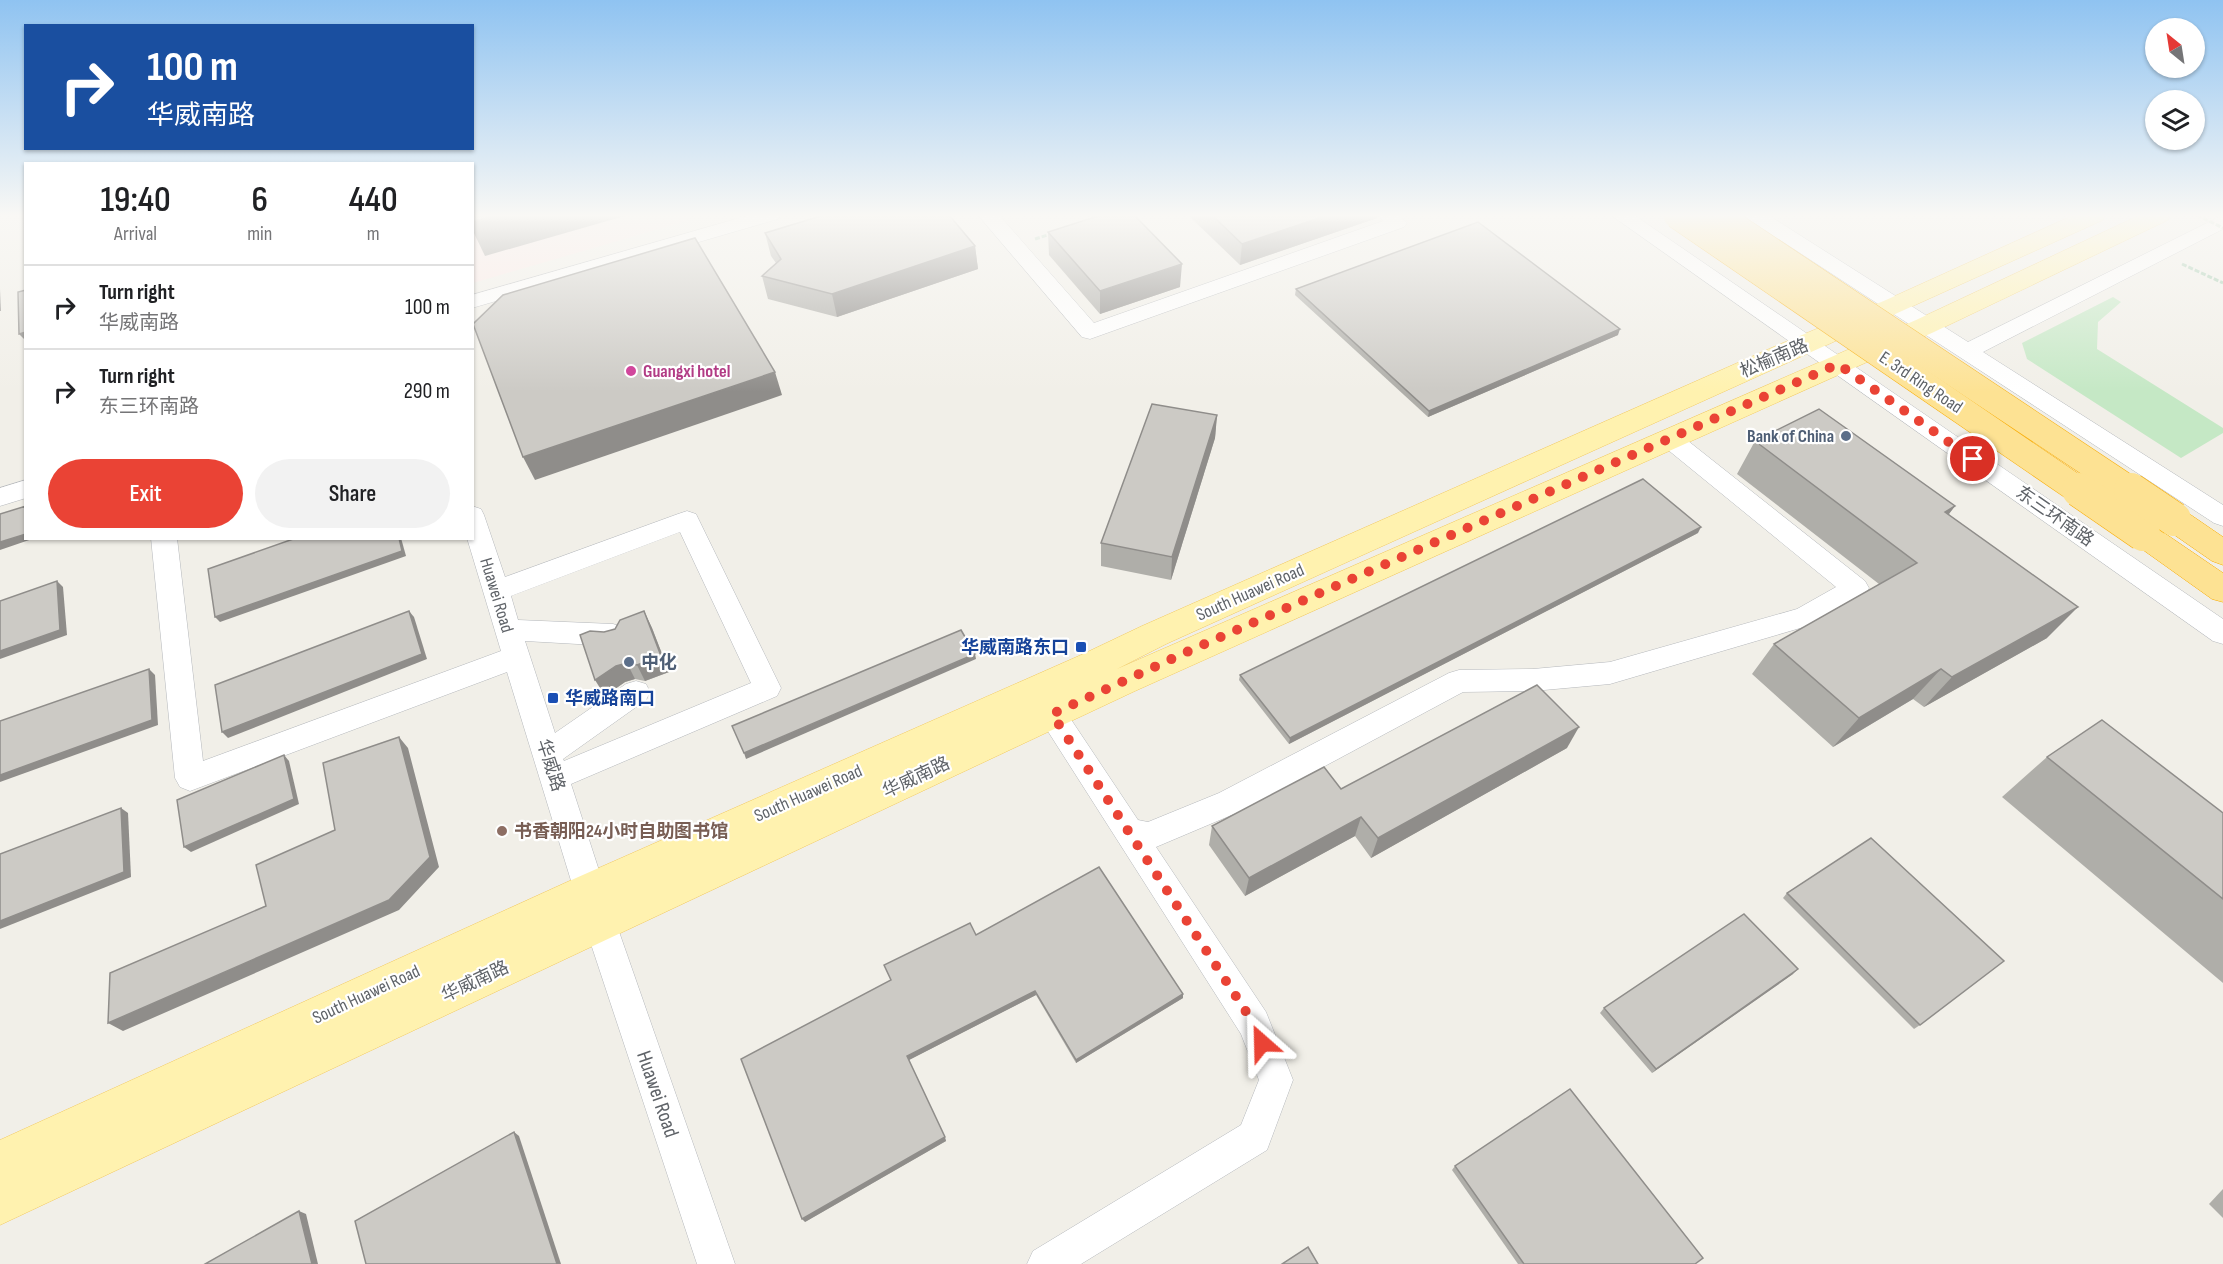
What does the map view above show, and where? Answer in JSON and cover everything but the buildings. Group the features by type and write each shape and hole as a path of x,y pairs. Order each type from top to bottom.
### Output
{"highway":[{"name":"E. 3rd Ring Road","path":"1763,274 2223,590"},
{"name":"E. 3rd Ring Road","path":"1806,274 2223,553"}],"main road":[{"name":"松榆南路","path":"1453,500 1965,274"},
{"name":"华威南路","path":"0,1202 595,907 1052,714 1161,663 1925,326 2035,274"},
{"name":"South Huawei Road","path":"0,1163 595,907 1453,500"}],"street":[{"path":"474,301 568,274"},
{"path":"1039,274 1090,332 1253,274"},
{"name":"东三环南路","path":"1709,274 2223,633"},
{"path":"1846,274 2223,516"},
{"path":"1966,352 2120,274"},
{"path":"1128,831 1149,836 1230,802 1459,681 1533,680 1610,673 1805,617 1856,588 1670,439"},
{"path":"0,497 24,490"},
{"path":"496,591 687,520 767,688 551,766"},
{"name":"Huawei Road","path":"474,521 513,644"},
{"path":"164,540 190,778 513,644 613,635"},
{"name":"华威路","path":"513,644 595,907"},
{"path":"551,766 636,692"},
{"path":"1046,1264 1254,1137 1276,1080 1254,1024 1052,714"},
{"name":"Huawei Road","path":"595,907 716,1264"}],"path":[{"path":"2203,274 2223,283"}],"shaded area":[{"path":"474,274 504,274 474,283"}],"green space":[{"path":"2113,297 2121,302 2098,322 2097,349 2223,428 2223,433 2181,458 2027,359 2022,343"}],"place":[{"name":"Guangxi hotel","path":"631,371"},
{"name":"Bank of China","path":"1846,436"},
{"name":"华威南路东口","path":"1081,647"},
{"name":"中化","path":"629,662"},
{"name":"华威路南口","path":"553,698"},
{"name":"书香朝阳24小时自助图书馆","path":"502,831"}],"route":[{"path":"1262,1043 1254,1024 1052,714 1189,651 1838,364 1973,459"}]}
